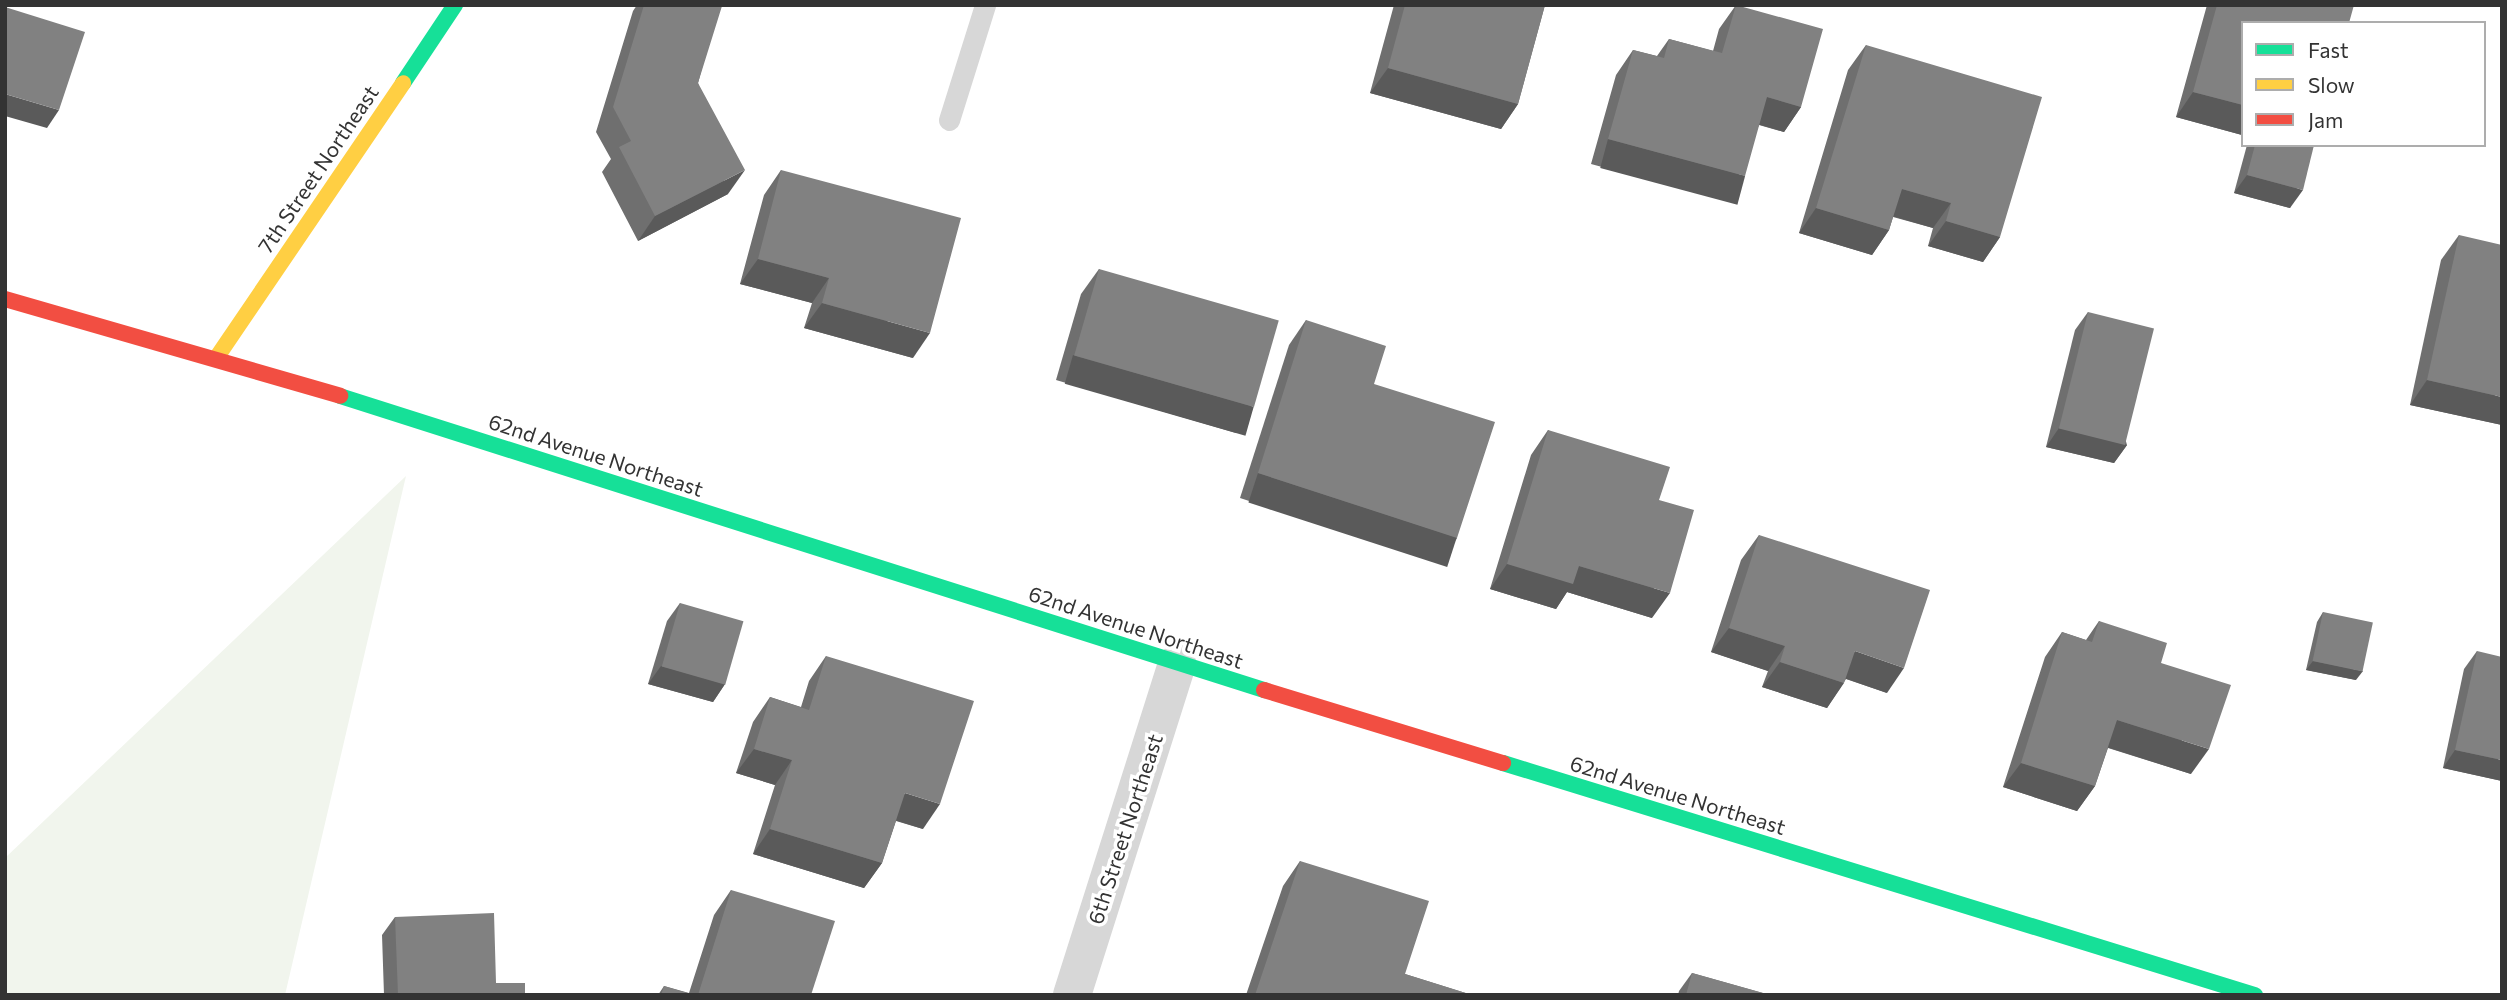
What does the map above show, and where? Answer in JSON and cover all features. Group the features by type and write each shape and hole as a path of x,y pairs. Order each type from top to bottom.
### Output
{"street":[{"name":"7th Street Northeast","path":"217,357 455,5"},
{"name":"62nd Avenue Northeast","path":"5,299 217,357 1177,663 2255,995"},
{"name":"6th Street Northeast","path":"1072,995 1177,663"}],"lane":[{"path":"949,120 985,5"}],"shaded area":[{"path":"406,476 285,995 5,995 5,858"}],"building":[{"path":"644,5 722,6 698,83 745,170 655,216 619,147 631,141 613,107"},
{"path":"1405,5 1545,5 1518,104 1388,68"},
{"path":"1736,5 1823,29 1801,107 1767,97 1745,176 1608,139 1633,50 1664,58 1669,39 1722,53"},
{"path":"2217,5 2354,5 2350,21 2241,21 2241,104 2193,92"},
{"path":"5,7 85,32 59,110 5,94"},
{"path":"1866,45 2042,97 2000,237 1946,221 1951,203 1902,189 1889,230 1816,208"},
{"path":"2254,147 2314,147 2303,190 2247,175"},
{"path":"781,170 961,218 930,333 822,303 829,278 758,259"},
{"path":"2459,235 2502,245 2502,397 2427,380"},
{"path":"1099,269 1279,321 1254,407 1074,356"},
{"path":"2088,312 2154,328 2125,445 2059,428"},
{"path":"1306,320 1386,346 1374,384 1495,422 1457,538 1258,473"},
{"path":"1548,430 1670,467 1659,500 1694,510 1670,593 1579,566 1573,584 1507,564"},
{"path":"1759,535 1930,590 1904,668 1855,651 1844,683 1780,662 1785,646 1729,628"},
{"path":"680,603 743,621 725,685 662,666"},
{"path":"2323,612 2373,623 2362,672 2313,661"},
{"path":"2099,621 2167,643 2161,663 2231,685 2209,749 2117,720 2095,786 2021,763 2062,632 2092,642"},
{"path":"2477,651 2502,657 2502,760 2455,750"},
{"path":"826,656 974,701 940,804 905,793 882,863 770,829 792,760 754,749 770,697 809,710"},
{"path":"1300,861 1429,901 1405,974 1472,995 1255,995"},
{"path":"731,890 835,921 811,995 698,995"},
{"path":"494,913 496,983 525,983 525,995 398,995 395,917"},
{"path":"1692,973 1770,995 1686,995"},
{"path":"664,986 694,995 661,995"}],"traffic: fast":[{"path":"403,83 455,5"},
{"path":"340,396 1264,690"},
{"path":"1503,763 2255,995"}],"traffic: slow":[{"path":"217,357 403,83"}],"traffic: jam":[{"path":"5,299 340,396"},
{"path":"1264,690 1503,763"}]}
